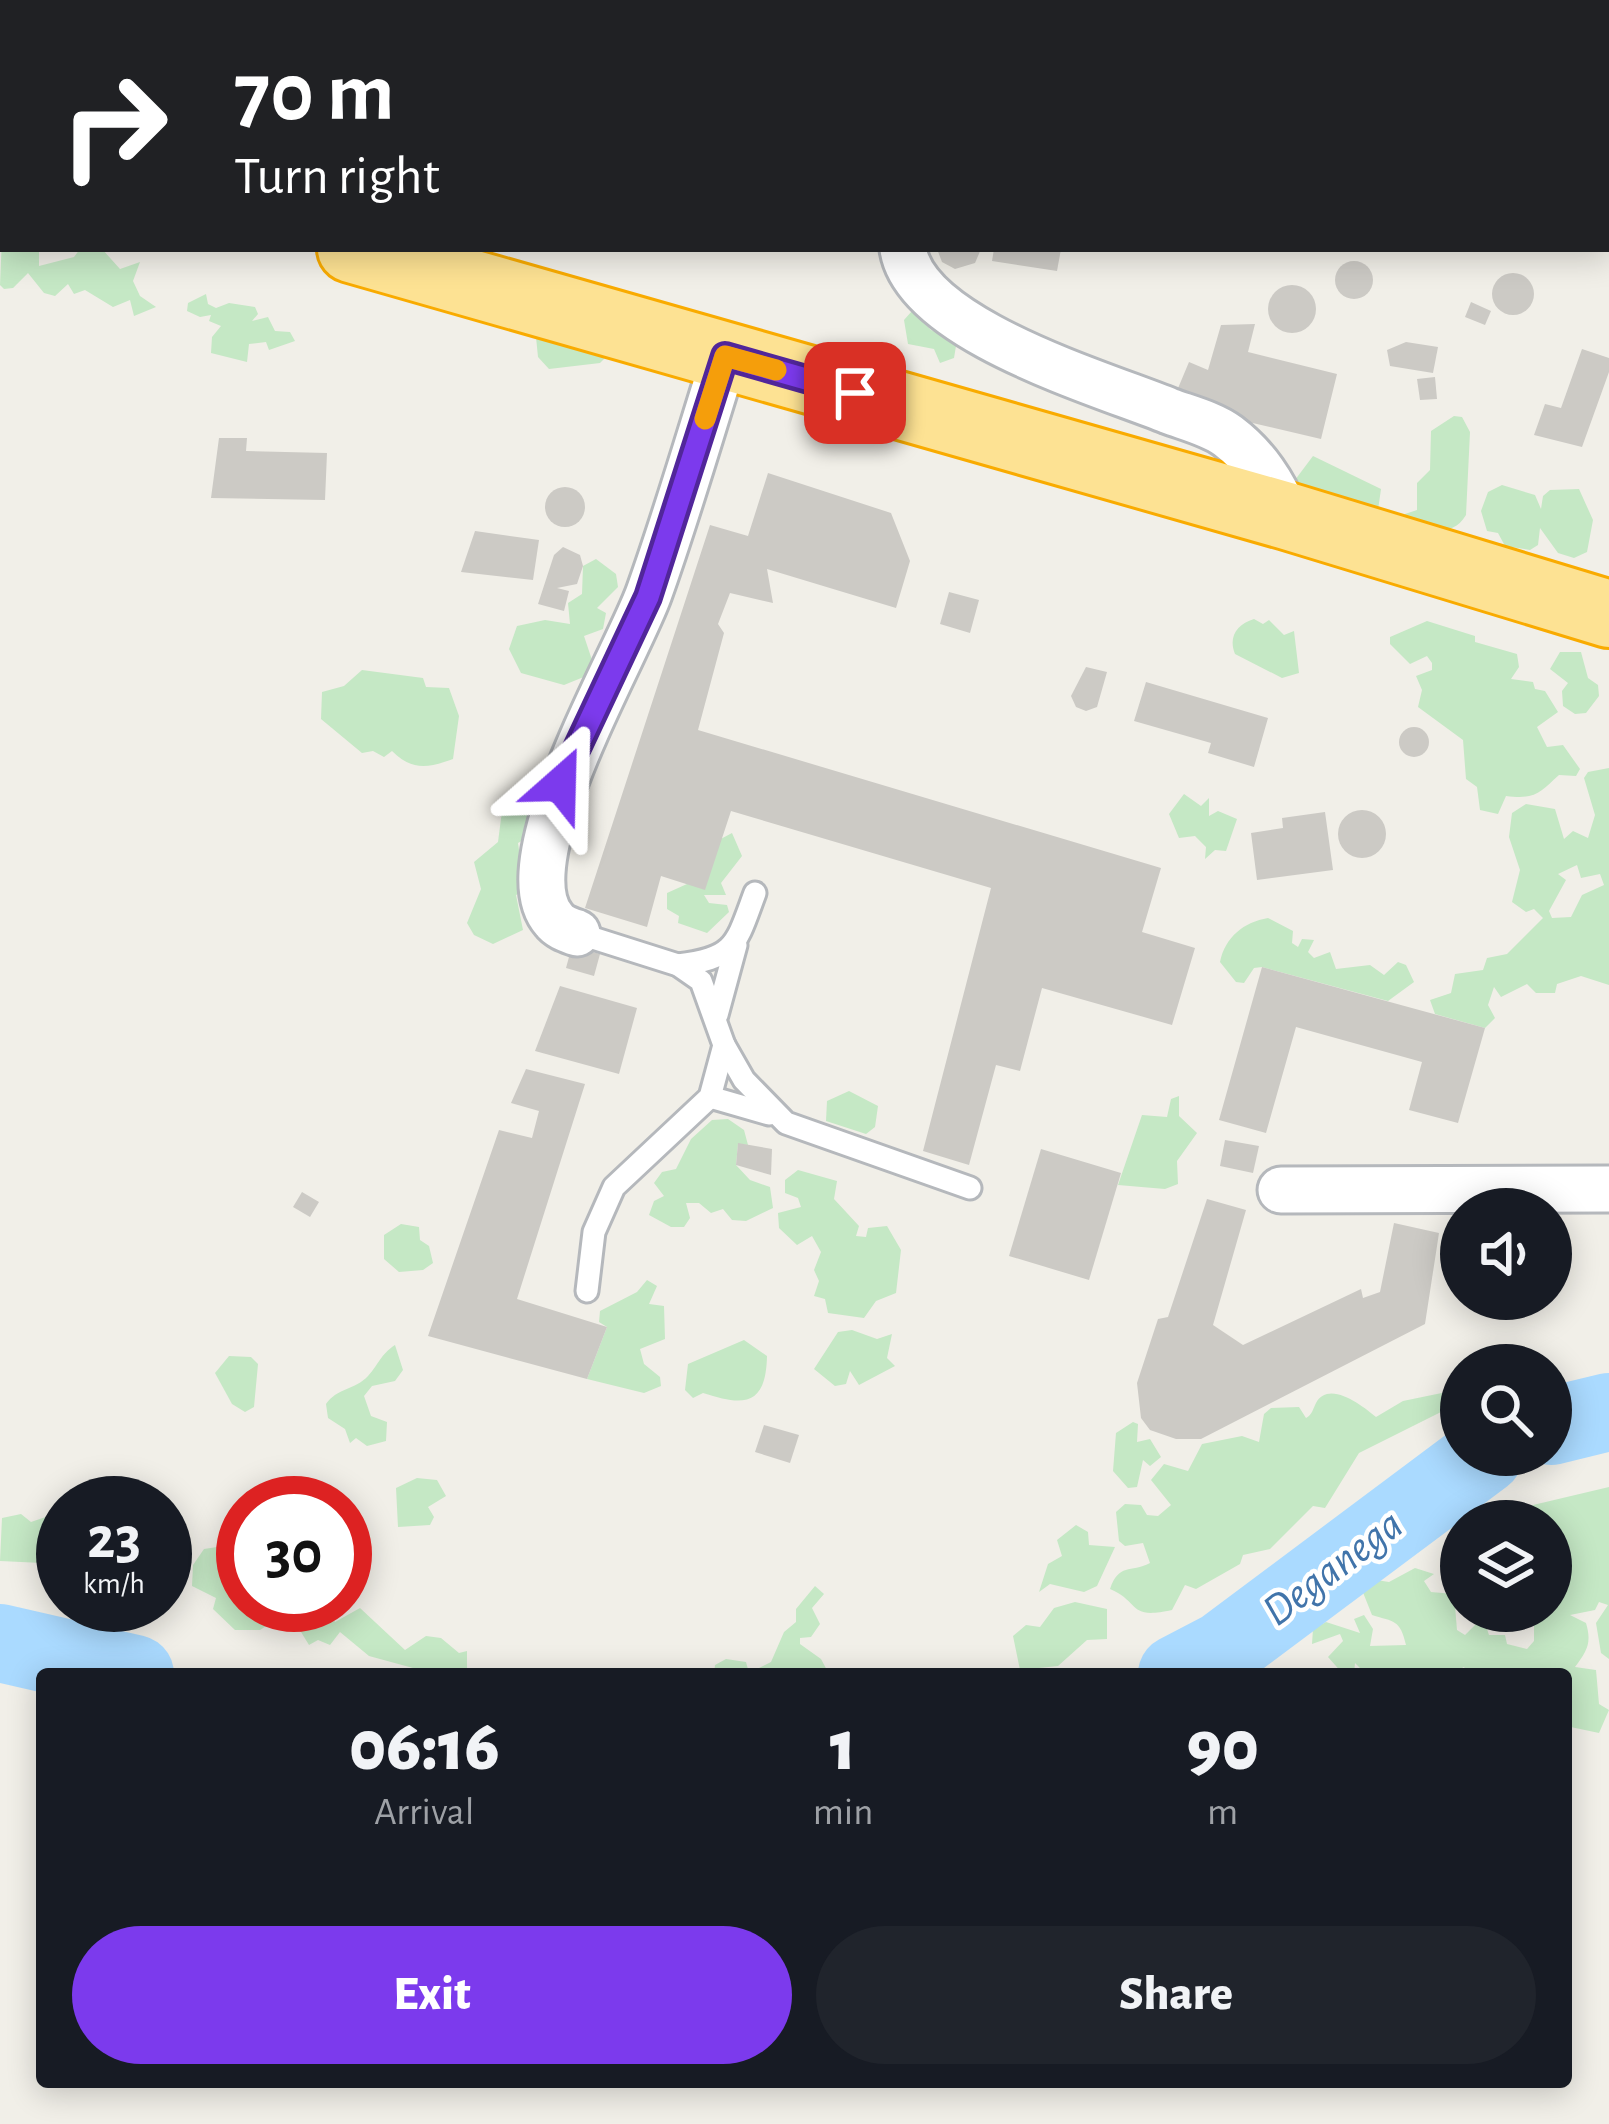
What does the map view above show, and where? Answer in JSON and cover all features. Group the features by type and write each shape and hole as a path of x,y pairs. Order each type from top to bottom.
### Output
{"highway":[{"path":"361,252 1287,516 1609,614"}],"street":[{"path":"903,252 906,268 939,304 996,340 1225,434 1272,481 1287,516"},
{"path":"578,933 555,923 545,906 546,857 560,784 648,597 725,356"},
{"path":"1281,1190 1609,1189"}],"lane":[{"path":"717,1015 754,893"},
{"path":"578,933 678,964 701,981 724,1045 744,1080 786,1123"},
{"path":"678,964 724,956 736,945"},
{"path":"587,1291 594,1232 614,1187 710,1097 724,1045"},
{"path":"710,1097 748,1104 786,1123 970,1188"}],"green space":[{"path":"1,252 39,252 39,266 78,252 105,252 120,269 140,262 133,281 140,296 156,307 134,316 130,300 113,307 85,290 74,294 68,284 55,296 44,293 28,273 13,288 0,285"},
{"path":"206,294 208,304 216,308 229,303 255,307 258,314 252,321 268,317 275,331 290,332 295,341 269,350 266,342 249,344 247,362 211,353 212,337 221,326 209,321 211,315 200,317 187,311 188,303"},
{"path":"912,311 931,330 957,340 954,358 940,363 934,349 908,344 904,320"},
{"path":"542,329 608,355 600,363 549,369 538,357 536,337"},
{"path":"1454,416 1462,417 1470,432 1466,515 1446,530 1401,527 1405,514 1417,510 1417,483 1430,470 1431,431"},
{"path":"1313,456 1381,489 1378,510 1295,491 1295,480"},
{"path":"1502,485 1535,495 1541,509 1543,496 1550,490 1579,489 1593,520 1587,552 1574,558 1558,553 1540,528 1538,545 1530,550 1505,546 1498,533 1487,531 1481,511 1488,492"},
{"path":"596,559 616,574 618,587 597,608 606,613 603,629 584,636 596,672 564,685 521,673 509,649 517,626 545,620 570,624 568,603 582,594 583,566"},
{"path":"1254,619 1263,624 1269,620 1284,635 1294,631 1299,673 1282,678 1235,654 1236,632"},
{"path":"1427,621 1517,654 1519,667 1511,679 1533,682 1535,689 1545,691 1558,712 1537,727 1547,747 1563,745 1580,769 1576,776 1559,775 1531,796 1506,796 1498,814 1480,810 1477,787 1466,779 1463,740 1418,707 1422,690 1416,676 1432,670 1432,663 1427,656 1410,664 1390,644 1390,637"},
{"path":"1560,652 1581,652 1588,678 1598,685 1599,696 1586,713 1575,714 1563,706 1562,691 1568,683 1550,669"},
{"path":"362,670 423,678 426,687 449,688 459,716 453,759 421,766 392,751 384,757 373,751 362,753 321,719 322,692 344,686"},
{"path":"1609,768 1609,985 1581,976 1557,984 1555,993 1536,993 1527,984 1501,997 1494,987 1488,1005 1495,1018 1485,1028 1435,1014 1430,1000 1451,993 1455,974 1483,970 1487,958 1507,954 1543,918 1534,909 1526,912 1512,902 1520,870 1509,837 1512,813 1526,804 1555,809 1564,839 1573,831 1588,838 1595,815 1584,778 1588,772","holes":["1577,865 1581,878 1600,874 1604,885 1582,895 1571,917 1552,918 1549,911 1566,880 1558,874"]},
{"path":"1184,794 1201,806 1209,798 1209,816 1218,811 1237,819 1226,851 1215,850 1205,859 1206,847 1195,836 1179,838 1169,814"},
{"path":"503,803 529,816 525,839 518,843 525,891 516,895 523,930 493,944 474,935 467,923 481,889 474,862 498,842"},
{"path":"732,833 742,856 721,883 726,895 704,895 709,903 727,905 729,912 707,933 678,923 679,916 667,909 667,893 687,884 717,841"},
{"path":"1268,918 1293,931 1292,943 1298,947 1302,939 1314,940 1308,952 1314,958 1330,952 1336,969 1370,965 1384,975 1398,962 1406,965 1414,982 1388,1001 1262,967 1254,968 1244,983 1236,982 1220,962 1226,945 1244,927"},
{"path":"849,1091 878,1106 875,1127 866,1134 826,1121 827,1101"},
{"path":"1179,1096 1179,1116 1197,1133 1177,1161 1178,1184 1165,1189 1118,1185 1142,1115 1167,1117 1171,1099"},
{"path":"728,1119 744,1130 748,1145 738,1144 736,1165 750,1180 770,1187 773,1208 746,1221 732,1220 723,1209 711,1213 699,1203 686,1203 690,1218 684,1227 671,1227 649,1215 654,1201 664,1196 654,1183 662,1172 676,1169 691,1139 712,1120"},
{"path":"798,1170 837,1181 834,1199 859,1226 856,1236 866,1237 868,1228 887,1226 901,1250 896,1293 876,1301 864,1318 828,1313 825,1299 814,1296 819,1281 814,1270 821,1252 812,1236 797,1245 779,1228 778,1213 801,1207 798,1198 785,1193 785,1180"},
{"path":"401,1224 419,1227 420,1240 429,1246 433,1263 423,1270 399,1272 384,1259 384,1235"},
{"path":"647,1280 657,1286 649,1304 664,1306 665,1339 640,1349 644,1364 660,1377 661,1386 644,1393 587,1379 607,1327 599,1322 600,1311 637,1292"},
{"path":"852,1330 877,1339 892,1334 887,1358 895,1366 859,1385 850,1371 846,1384 835,1386 814,1369 838,1332"},
{"path":"744,1340 767,1356 757,1394 741,1400 703,1393 693,1398 685,1390 688,1364"},
{"path":"395,1345 403,1370 395,1381 372,1386 364,1396 371,1416 387,1422 386,1441 367,1446 356,1438 350,1443 345,1429 328,1418 326,1404 363,1381"},
{"path":"229,1356 251,1357 258,1364 254,1407 245,1412 232,1404 215,1373"},
{"path":"1440,1393 1440,1412 1359,1453 1325,1508 1313,1506 1270,1549 1243,1555 1240,1564 1196,1589 1185,1585 1172,1610 1141,1611 1110,1589 1121,1572 1150,1563 1143,1543 1125,1546 1119,1541 1116,1512 1125,1504 1141,1505 1147,1515 1158,1516 1171,1505 1151,1480 1164,1464 1188,1471 1202,1444 1242,1436 1259,1442 1264,1414 1271,1408 1299,1407 1306,1418 1322,1396 1338,1394 1376,1417 1403,1401"},
{"path":"1133,1422 1138,1424 1137,1442 1150,1439 1161,1457 1150,1466 1143,1460 1137,1487 1128,1488 1113,1471 1116,1433"},
{"path":"417,1478 437,1480 446,1496 428,1507 434,1517 430,1525 398,1527 396,1488"},
{"path":"1609,1487 1609,1659 1601,1653 1596,1623 1608,1605 1599,1602 1595,1610 1572,1615 1572,1500 1554,1500"},
{"path":"21,1514 36,1520 36,1563 0,1561 2,1518"},
{"path":"1076,1525 1088,1532 1089,1545 1115,1547 1097,1586 1084,1592 1050,1584 1039,1592 1048,1564 1062,1556 1057,1540"},
{"path":"216,1547 216,1598 192,1586 193,1565 204,1549"},
{"path":"1415,1568 1434,1574 1424,1581 1431,1592 1440,1593 1440,1632 1505,1635 1507,1644 1527,1649 1534,1632 1572,1632 1572,1616 1586,1623 1588,1641 1575,1667 1596,1670 1599,1704 1609,1710 1599,1733 1572,1727 1572,1668 1360,1668 1355,1663 1355,1668 1338,1668 1328,1657 1343,1641 1340,1634 1312,1644 1313,1629 1326,1622 1360,1633 1354,1619 1364,1615 1373,1629 1370,1646 1406,1645 1395,1623 1372,1615 1362,1590 1370,1579 1389,1582"},
{"path":"815,1586 824,1594 812,1608 820,1624 811,1637 800,1638 800,1644 826,1668 759,1668 771,1662 784,1632 796,1622 796,1609"},
{"path":"1075,1602 1107,1609 1107,1639 1087,1640 1058,1666 1020,1668 1013,1636 1026,1625 1040,1627 1054,1608"},
{"path":"372,1619 405,1650 426,1636 441,1638 459,1653 467,1651 467,1668 413,1668 369,1656 340,1632 372,1632"},
{"path":"301,1632 340,1632 330,1645 318,1640 309,1645"},
{"path":"726,1659 746,1662 748,1668 715,1668"}],"building":[{"path":"938,252 980,252 975,263 955,269 942,262"},
{"path":"994,252 1060,252 1057,271 992,261"},
{"path":"1354,261 1368,266 1373,280 1368,294 1354,299 1340,294 1335,280 1340,266"},
{"path":"1513,273 1528,279 1534,294 1528,309 1513,315 1498,309 1492,294 1498,279"},
{"path":"1292,285 1309,292 1316,309 1309,326 1292,333 1275,326 1268,309 1275,292"},
{"path":"1471,302 1491,311 1485,325 1465,317"},
{"path":"1255,324 1248,352 1337,374 1321,439 1231,418 1176,393 1189,362 1208,370 1221,325"},
{"path":"1406,342 1438,347 1433,373 1390,366 1387,350"},
{"path":"1582,349 1609,358 1609,372 1582,447 1534,435 1545,404 1561,408"},
{"path":"1435,377 1437,399 1420,400 1417,379"},
{"path":"219,438 247,438 246,451 327,453 325,500 211,498"},
{"path":"768,473 891,513 910,561 896,608 767,569 773,603 730,593 718,624 724,633 698,730 1161,868 1142,932 1195,948 1172,1025 1042,988 1020,1071 996,1065 969,1165 923,1151 991,888 731,811 705,890 661,876 647,927 585,908 710,525 748,536"},
{"path":"565,487 579,493 585,507 579,521 565,527 551,521 545,507 551,493"},
{"path":"475,531 539,540 533,580 461,572"},
{"path":"563,547 580,555 583,566 577,584 557,588 569,591 564,611 538,604 554,555"},
{"path":"949,592 979,600 970,633 940,624"},
{"path":"1086,667 1107,672 1097,707 1086,711 1076,707 1071,696"},
{"path":"1146,682 1268,718 1254,767 1208,753 1211,743 1134,721"},
{"path":"1414,727 1429,742 1414,757 1399,742"},
{"path":"1362,810 1379,817 1386,834 1379,851 1362,858 1345,851 1338,834 1345,817"},
{"path":"1325,812 1333,870 1257,880 1251,833 1283,828 1282,818"},
{"path":"572,946 600,954 594,976 566,968"},
{"path":"1262,967 1485,1028 1458,1123 1409,1110 1422,1062 1296,1027 1266,1133 1219,1120"},
{"path":"560,986 637,1008 619,1074 535,1051"},
{"path":"526,1069 585,1084 517,1299 607,1327 587,1379 428,1336 499,1130 532,1138 539,1111 511,1103"},
{"path":"1225,1140 1259,1146 1253,1173 1220,1166"},
{"path":"738,1143 772,1149 771,1175 736,1165"},
{"path":"1041,1149 1121,1173 1089,1280 1009,1256"},
{"path":"302,1192 319,1202 310,1217 293,1207"},
{"path":"1207,1199 1246,1210 1213,1325 1243,1345 1361,1289 1363,1298 1380,1292 1394,1223 1439,1233 1425,1324 1201,1439 1176,1439 1150,1430 1141,1418 1137,1383 1158,1319 1168,1317"},
{"path":"764,1425 799,1435 790,1463 755,1452"}],"waterway":[{"name":"Deganega","path":"1572,1421 1609,1412"},
{"name":"Deganega","path":"1188,1668 1223,1650 1456,1476"},
{"name":"Deganega","path":"0,1643 109,1668"}],"slow traffic":[{"path":"705,419 725,356 776,370"}],"route":[{"path":"560,784 648,597 725,356 855,393"}]}
